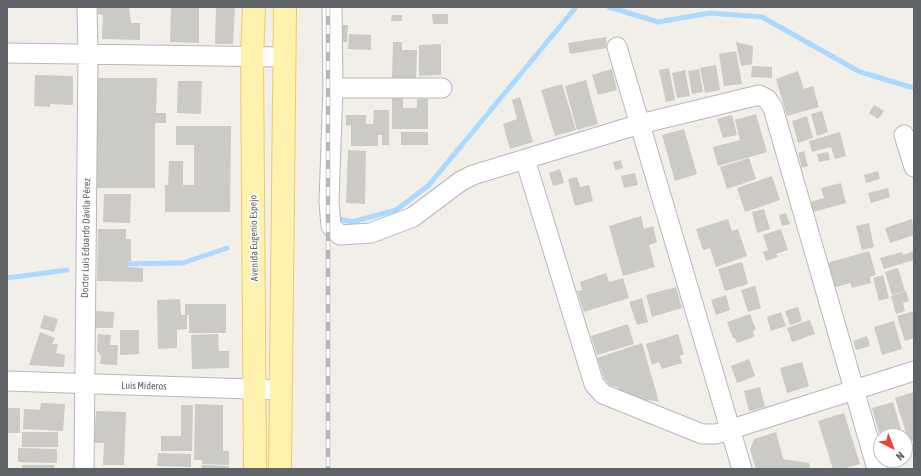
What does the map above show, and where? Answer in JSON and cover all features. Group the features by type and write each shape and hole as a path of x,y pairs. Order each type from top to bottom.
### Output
{"main road":[{"name":"Avenida Eugenio Espejo","path":"254,7 252,56 256,388 255,469"},
{"path":"280,469 285,7"}],"street":[{"name":"Doctor Luis Eduardo Dávila Pérez","path":"84,469 88,54 87,7"},
{"path":"332,7 333,88 329,202 331,226 340,235 371,232 390,227 413,217 467,178 525,159 640,124 759,95 768,99 773,108 877,469"},
{"path":"617,47 742,469"},
{"path":"7,53 285,57"},
{"path":"333,88 442,88"},
{"path":"904,135 914,167"},
{"path":"525,159 594,384 603,394 702,434 716,434 914,371"},
{"name":"Luis Mideros","path":"7,381 256,388 280,390"}],"building":[{"path":"98,7 129,7 131,23 140,23 140,40 102,39 103,15 98,14"},
{"path":"171,7 199,7 199,43 170,42"},
{"path":"216,7 235,7 233,44 215,44"},
{"path":"432,14 448,14 448,24 433,24"},
{"path":"392,15 402,15 402,21 391,21"},
{"path":"339,25 348,25 347,42 339,42"},
{"path":"349,34 371,35 371,50 348,49"},
{"path":"606,37 607,48 570,54 568,43"},
{"path":"393,42 402,42 402,50 417,50 416,80 392,80"},
{"path":"736,42 753,46 752,64 741,66"},
{"path":"441,44 441,75 419,76 419,45"},
{"path":"736,51 742,84 724,86 719,54"},
{"path":"716,65 720,90 705,93 700,68"},
{"path":"752,66 772,67 772,78 751,77"},
{"path":"669,68 675,100 666,102 659,70"},
{"path":"612,69 617,90 598,95 592,75"},
{"path":"699,69 703,92 692,94 688,71"},
{"path":"685,70 690,96 677,98 672,73"},
{"path":"798,71 804,89 813,86 819,107 787,116 776,79"},
{"path":"35,75 73,76 73,105 50,104 50,107 34,106"},
{"path":"96,78 157,78 156,113 166,113 166,123 155,123 155,188 95,188"},
{"path":"586,80 598,124 577,130 565,86"},
{"path":"178,81 202,81 201,114 177,113"},
{"path":"562,84 576,130 555,136 541,90"},
{"path":"392,96 403,96 403,108 417,108 417,99 428,99 428,129 392,129"},
{"path":"520,97 533,142 510,149 503,124 517,119 512,100"},
{"path":"874,105 884,111 878,119 869,113"},
{"path":"374,110 389,110 389,145 382,145 382,135 378,135 378,146 351,146 351,125 346,126 346,115 366,115 366,124 373,124"},
{"path":"822,111 828,132 817,136 811,114"},
{"path":"756,114 767,152 718,166 713,147 740,140 735,120"},
{"path":"732,115 737,135 723,138 717,119"},
{"path":"807,116 813,138 798,143 792,121"},
{"path":"176,126 231,126 230,212 165,212 165,185 168,185 169,161 183,161 183,185 194,185 194,145 176,145"},
{"path":"684,129 697,174 675,181 662,135"},
{"path":"401,132 428,132 428,145 401,145"},
{"path":"840,132 846,156 835,159 831,147 812,152 809,141"},
{"path":"348,150 366,151 365,204 346,203"},
{"path":"804,151 808,166 802,168 798,153"},
{"path":"828,152 830,160 819,162 817,154"},
{"path":"749,158 756,179 727,189 720,167"},
{"path":"621,160 623,168 615,170 613,162"},
{"path":"560,169 564,183 553,186 549,173"},
{"path":"878,171 880,179 866,183 864,175"},
{"path":"635,173 638,185 624,188 621,176"},
{"path":"772,176 780,200 745,212 737,188"},
{"path":"577,177 580,187 589,185 593,201 575,206 568,179"},
{"path":"841,183 846,203 813,212 810,202 824,198 821,188"},
{"path":"888,188 890,197 871,203 868,193"},
{"path":"104,194 131,194 130,223 103,222"},
{"path":"764,209 770,229 757,233 752,212"},
{"path":"786,213 790,224 782,226 779,215"},
{"path":"641,216 644,229 653,226 657,242 649,245 655,267 623,276 609,226"},
{"path":"728,219 732,231 738,229 747,256 716,267 710,248 703,250 696,229"},
{"path":"912,219 914,235 890,243 885,228"},
{"path":"869,223 874,247 862,250 856,226"},
{"path":"98,229 126,229 126,239 131,239 131,261 128,261 128,267 143,268 143,282 97,281"},
{"path":"781,229 788,250 776,254 778,257 766,261 763,252 768,250 763,235"},
{"path":"869,251 876,275 870,277 871,283 852,288 850,283 833,288 827,263"},
{"path":"914,251 914,260 884,269 880,258 902,252 903,255"},
{"path":"742,262 748,284 725,291 718,269"},
{"path":"898,268 905,291 892,295 885,272"},
{"path":"606,273 609,282 623,278 629,298 584,312 577,291 582,290 580,282"},
{"path":"883,275 889,298 879,301 873,278"},
{"path":"755,286 761,308 748,312 741,290"},
{"path":"676,287 682,308 652,317 646,295"},
{"path":"906,291 909,301 903,303 905,311 896,314 891,296"},
{"path":"726,295 730,310 716,315 711,300"},
{"path":"642,298 648,322 637,325 629,302"},
{"path":"180,299 181,315 185,315 185,304 226,304 226,333 189,333 189,315 187,315 187,329 177,330 177,348 158,349 157,300"},
{"path":"798,307 802,321 790,325 785,311"},
{"path":"94,311 114,312 113,328 93,328"},
{"path":"914,311 914,338 905,341 897,316"},
{"path":"781,312 786,326 771,331 767,317"},
{"path":"750,314 756,330 753,331 754,337 737,343 735,338 733,338 727,322"},
{"path":"44,315 58,319 54,332 40,328"},
{"path":"810,320 815,334 792,342 787,328"},
{"path":"894,321 902,349 882,355 874,327"},
{"path":"628,324 634,344 597,355 591,336"},
{"path":"120,330 139,330 139,354 120,355"},
{"path":"40,332 55,338 52,344 58,344 56,353 65,355 64,367 29,365"},
{"path":"98,334 111,335 110,345 118,345 117,365 100,364 101,356 97,351"},
{"path":"218,334 219,351 229,351 229,368 192,369 191,335"},
{"path":"678,334 684,354 680,356 682,363 662,369 659,362 652,365 646,344"},
{"path":"867,336 870,346 856,350 853,341"},
{"path":"642,343 659,402 649,400 647,404 620,392 618,387 609,385 604,378 597,358"},
{"path":"749,359 755,376 737,383 731,366"},
{"path":"802,362 809,386 787,393 780,368"},
{"path":"760,387 765,407 749,411 744,391"},
{"path":"914,392 914,441 913,428 905,428 895,398"},
{"path":"893,402 901,428 878,428 872,408"},
{"path":"41,403 65,404 63,431 23,429 24,409 40,410"},
{"path":"195,404 223,405 223,451 229,451 229,465 202,464 202,460 194,460"},
{"path":"181,405 193,405 192,451 161,451 161,436 181,436"},
{"path":"7,408 20,408 20,433 7,433"},
{"path":"96,411 126,412 124,465 103,465 104,443 94,443"},
{"path":"844,413 860,464 843,469 833,469 818,421"},
{"path":"22,432 58,432 58,447 22,447"},
{"path":"776,432 783,459 809,463 810,469 756,469 750,450 754,439"},
{"path":"18,448 57,449 57,463 18,462"},
{"path":"158,453 191,454 191,467 157,466"},
{"path":"22,465 54,465 54,469 22,469"},
{"path":"202,465 229,466 229,469 202,469"}],"waterway":[{"path":"335,218 352,222 396,210 428,186 576,7"},
{"path":"609,7 658,22 710,13 762,17 860,72 914,88"},
{"path":"121,264 183,263 227,248"},
{"path":"7,278 67,270"}],"railway":[{"path":"328,7 328,469"}]}
